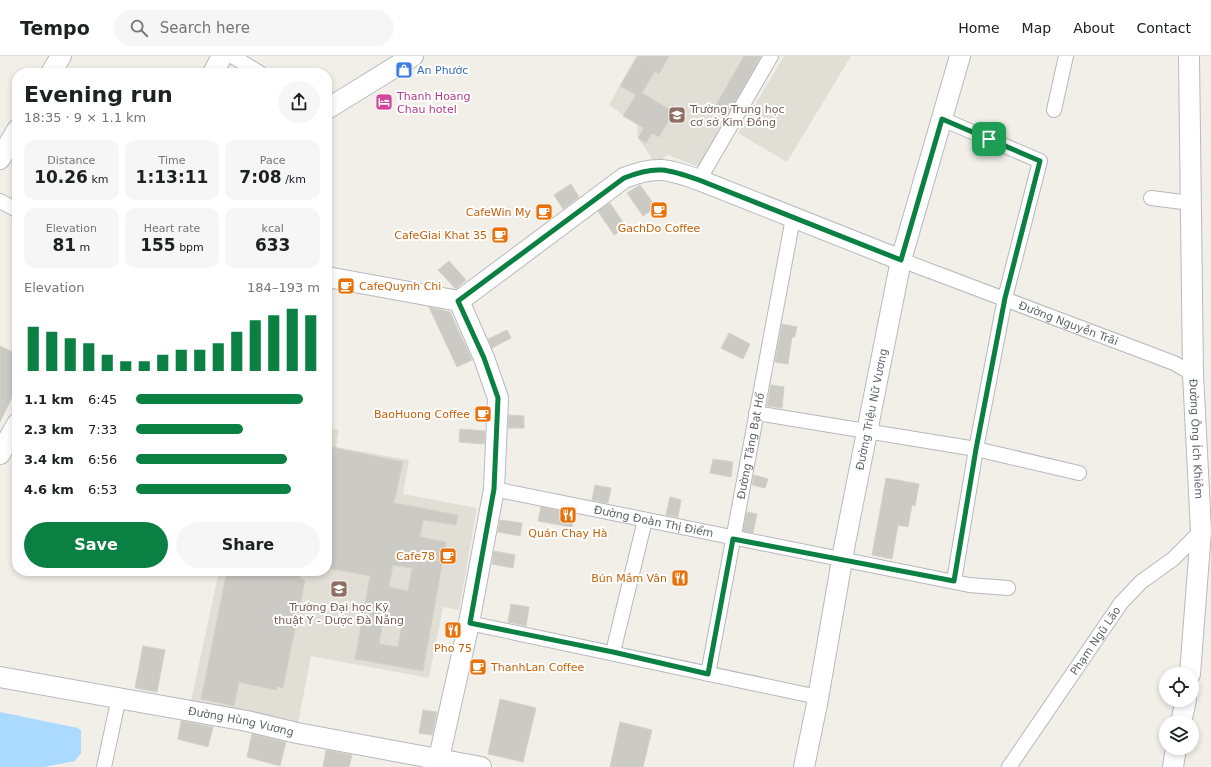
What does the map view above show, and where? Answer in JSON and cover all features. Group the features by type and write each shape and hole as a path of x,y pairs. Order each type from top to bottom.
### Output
{"street":[{"path":"54,68 61,56"},
{"path":"216,68 222,56"},
{"path":"232,56 252,68"},
{"path":"332,106 413,56"},
{"path":"699,180 771,56"},
{"name":"Đường Triệu Nữ Vương","path":"804,767 842,560 901,260 960,56"},
{"path":"1054,110 1066,56"},
{"name":"Đường Ông Ích Khiêm","path":"1189,56 1193,374 1206,524 1191,667"},
{"path":"942,119 1040,161 1005,298 976,449 954,581"},
{"path":"0,159 12,139"},
{"name":"Đường Nguyễn Trãi","path":"458,301 624,178 641,171 657,169 674,171 699,180 901,260 1174,363 1193,374"},
{"path":"1151,198 1191,202"},
{"path":"0,201 12,207"},
{"name":"Đường Tăng Bạt Hổ","path":"708,674 793,218"},
{"path":"332,278 458,301 484,358 498,398 494,489 470,623 438,763"},
{"path":"756,413 976,449 1079,472"},
{"path":"0,453 12,433"},
{"name":"Đường Đoàn Thị Điểm","path":"494,489 733,539 969,585 1008,588"},
{"path":"613,652 645,520"},
{"name":"Phạm Ngũ Lão","path":"1009,767 1121,603 1141,582 1173,559 1206,524"},
{"path":"470,623 613,652 818,697"},
{"name":"Đường Hùng Vương","path":"0,677 247,721 438,763 481,767"},
{"path":"104,767 119,697"},
{"path":"1173,767 1175,755"}],"shaded area":[{"name":"Trường Trung học cơ sở Kim Đồng","path":"636,56 766,56 699,167 668,155 655,163 638,138 637,125 609,105"},
{"path":"784,56 851,56 787,162 738,133"},
{"name":"Trường Đại học Kỹ thuật Y - Dược Đà Nẵng","path":"332,429 339,430 336,447 409,460 403,494 477,508 459,610 443,607 429,678 311,656 298,723 191,701 218,576 332,576"}],"water":[{"path":"0,712 78,728 81,731 81,753 75,761 44,767 0,767"}],"building":[{"path":"638,56 669,56 659,74 655,71 642,93 674,112 659,137 652,133 646,143 638,138 644,128 623,116 636,95 620,86"},
{"path":"744,56 761,56 728,114 715,107"},
{"path":"571,184 579,197 563,209 554,195"},
{"path":"640,185 656,207 643,216 627,193"},
{"path":"610,203 626,227 614,235 598,211"},
{"path":"449,261 466,280 456,289 438,270"},
{"path":"429,307 450,312 472,360 457,367"},
{"path":"782,324 797,327 795,337 792,337 788,364 775,362"},
{"path":"507,330 511,338 492,348 488,339"},
{"path":"729,333 750,344 743,359 721,348"},
{"path":"0,346 12,352 12,397 0,422"},
{"path":"771,385 784,387 782,408 767,406"},
{"path":"509,415 524,416 524,428 508,428"},
{"path":"460,429 485,431 484,444 459,442"},
{"path":"332,447 403,462 394,503 458,515 456,525 423,520 420,537 446,542 423,671 355,659 370,576 332,569","holes":["393,565 412,568 408,591 389,587","383,621 402,625 398,647 379,644"]},
{"path":"713,459 733,462 731,477 710,473"},
{"path":"754,475 768,479 765,488 752,485"},
{"path":"886,478 919,484 915,506 912,505 908,527 898,525 892,559 872,555"},
{"path":"595,485 611,488 608,503 592,500"},
{"path":"670,497 681,500 678,517 666,515"},
{"path":"541,507 575,514 572,527 538,521"},
{"path":"747,512 757,514 753,533 743,531"},
{"path":"500,520 522,523 520,536 498,532"},
{"path":"494,551 515,555 513,568 492,564"},
{"path":"226,576 301,576 300,579 305,580 283,688 277,686 276,690 239,682 234,706 201,699"},
{"path":"511,604 529,607 526,626 508,622"},
{"path":"143,646 165,650 157,692 135,688"},
{"path":"500,699 536,708 523,762 488,754"},
{"path":"423,710 437,712 432,735 419,733"},
{"path":"181,721 213,727 208,747 178,739"},
{"path":"620,722 652,730 643,767 610,767"},
{"path":"252,734 286,742 280,766 247,757"},
{"path":"326,750 352,755 349,767 323,767"}],"place":[{"name":"An Phước","path":"404,70"},
{"name":"Thanh Hoang Chau hotel","path":"384,102"},
{"name":"Trường Trung học cơ sở Kim Đồng","path":"677,115"},
{"name":"GachDo Coffee","path":"659,210"},
{"name":"CafeWin My","path":"544,212"},
{"name":"CafeGiai Khat 35","path":"500,235"},
{"name":"CafeQuynh Chi","path":"346,286"},
{"name":"BaoHuong Coffee","path":"483,414"},
{"name":"Quán Chay Hà","path":"568,515"},
{"name":"Cafe78","path":"448,556"},
{"name":"Bún Mắm Vân","path":"680,578"},
{"name":"Trường Đại học Kỹ thuật Y - Dược Đà Nẵng","path":"339,589"},
{"name":"Pho 75","path":"453,630"},
{"name":"ThanhLan Coffee","path":"478,667"}],"route":[{"path":"942,119 989,139 1040,161 1005,298 976,449 954,581 733,539 708,674 613,652 470,623 494,489 498,398 484,358 458,301 624,178 641,171 657,169 674,171 699,180 901,260 942,119"}]}
